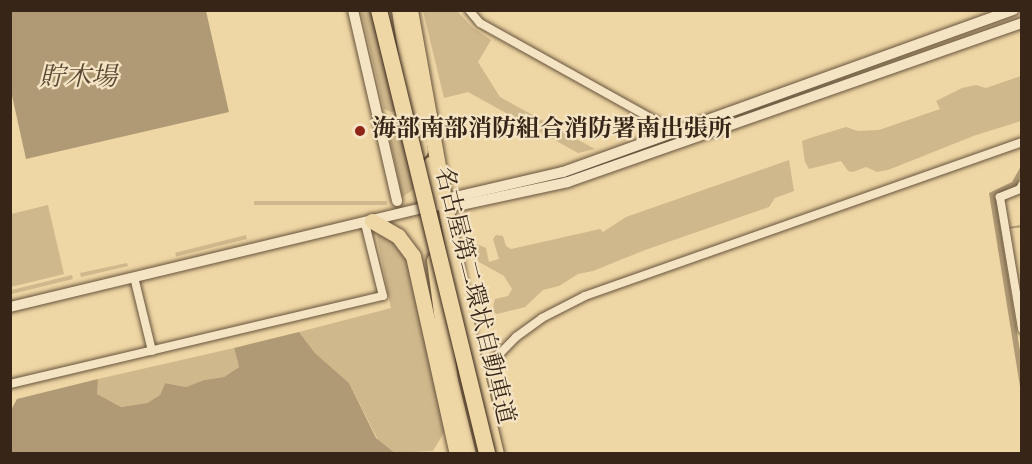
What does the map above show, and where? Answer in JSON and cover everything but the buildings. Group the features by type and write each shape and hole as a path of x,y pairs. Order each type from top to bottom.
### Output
{"highway":[{"name":"名古屋第二環状自動車道","path":"367,10 476,453"},
{"name":"名古屋第二環状自動車道","path":"379,10 485,453"},
{"path":"399,10 428,207 446,356 468,453"},
{"path":"410,10 477,377 496,453"},
{"path":"425,87 424,117 432,182 428,207"},
{"path":"447,204 442,217 461,353 485,453"},
{"path":"369,222 398,236 413,256 457,453"}],"street":[{"path":"353,10 397,201"},
{"path":"469,10 480,23 674,131"},
{"path":"447,204 459,196 563,172 1014,10"},
{"path":"10,307 428,207 447,204 461,206 568,182 1022,23"},
{"path":"477,377 516,338 542,318 585,296 1022,142"},
{"path":"1022,185 1020,189 1000,197 1022,329"},
{"path":"10,384 383,296 369,222"},
{"path":"134,277 152,351"}],"shaded area":[{"path":"361,11 387,11 406,109 391,112 384,109"},
{"path":"423,11 457,11 472,27 491,40 478,62 500,97 595,149 578,153 468,92 444,98"},
{"path":"1021,76 1021,121 976,135 888,170 877,172 866,167 853,172 848,171 841,161 809,169 805,162 802,141 807,139 846,127 858,131 879,130 940,109 936,101 962,88 976,85 986,88"},
{"path":"408,119 416,184 413,190 402,197 388,130 393,122"},
{"path":"789,160 794,191 775,198 769,207 645,250 593,271 578,274 559,286 543,290 525,307 497,314 492,312 495,299 508,296 512,289 504,276 479,262 472,247 475,243 486,248 489,262 499,259 493,239 496,235 503,236 506,246 511,249 600,229 603,232 626,217"},
{"path":"254,201 387,201 387,205 254,205"},
{"path":"48,205 64,274 11,287 11,214"},
{"path":"385,234 410,249 449,424 433,451 395,453 378,440 349,383 315,353 299,332 391,308 377,236"},
{"path":"246,235 247,239 176,257 175,253"},
{"path":"127,263 128,266 81,277 80,273"},
{"path":"72,275 73,279 12,294 11,290"},
{"path":"234,348 239,367 224,377 204,380 186,387 165,383 160,395 147,403 121,407 96,394 98,379"}],"water":[{"name":"貯木場","path":"10,11 206,11 229,112 26,159 11,91"},
{"path":"1021,166 1021,175 1016,187 995,195 1021,357 1021,393 989,193 1012,182"},
{"path":"299,332 315,353 349,383 376,438 395,453 11,453 11,410 17,399 98,379 97,394 121,407 147,403 160,395 165,383 186,387 204,380 224,377 239,367 234,348"}],"waterway":[{"path":"1008,228 1022,226"}],"place":[{"name":"海部南部消防組合消防署南出張所","path":"360,131"}]}
